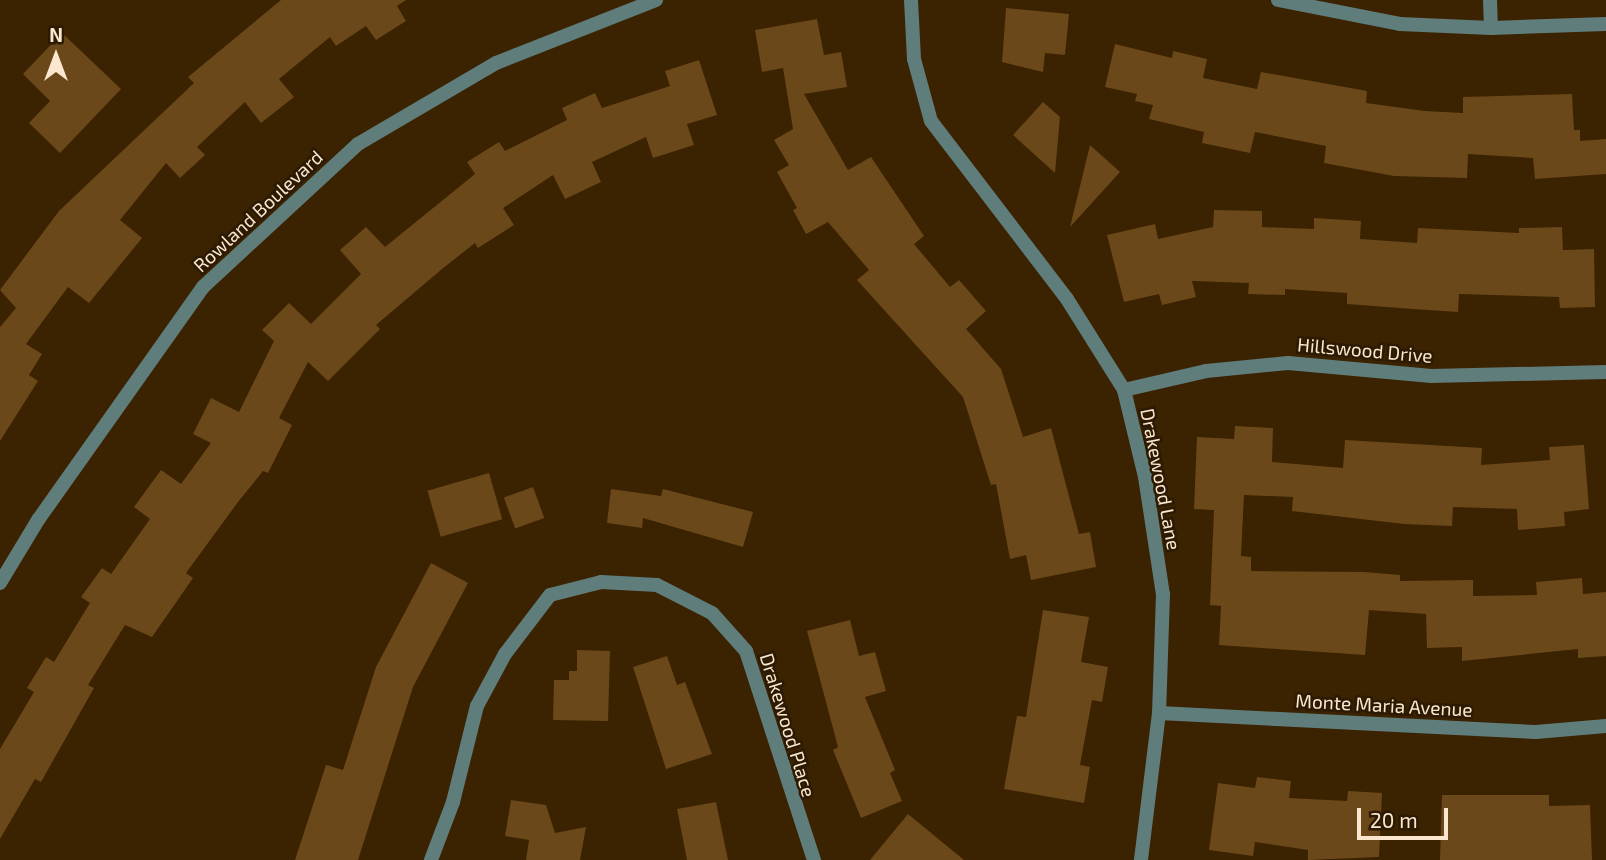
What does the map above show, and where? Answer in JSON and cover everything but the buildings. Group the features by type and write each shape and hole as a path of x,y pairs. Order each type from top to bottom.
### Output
{"street":[{"name":"Rowland Boulevard","path":"0,583 37,520 203,287 358,144 496,63 656,0"},
{"name":"Drakewood Lane","path":"911,0 914,59 931,121 1067,299 1124,390 1145,477 1163,594 1159,713 1141,860"},
{"path":"1278,0 1400,24 1491,28 1606,24"},
{"path":"1490,0 1491,28"},
{"name":"Hillswood Drive","path":"1124,390 1206,371 1288,363 1431,376 1606,372"},
{"name":"Drakewood Place","path":"432,860 453,802 477,706 505,654 550,595 601,582 656,585 712,613 746,651 814,860"},
{"name":"Monte Maria Avenue","path":"1159,713 1536,732 1606,726"}]}
